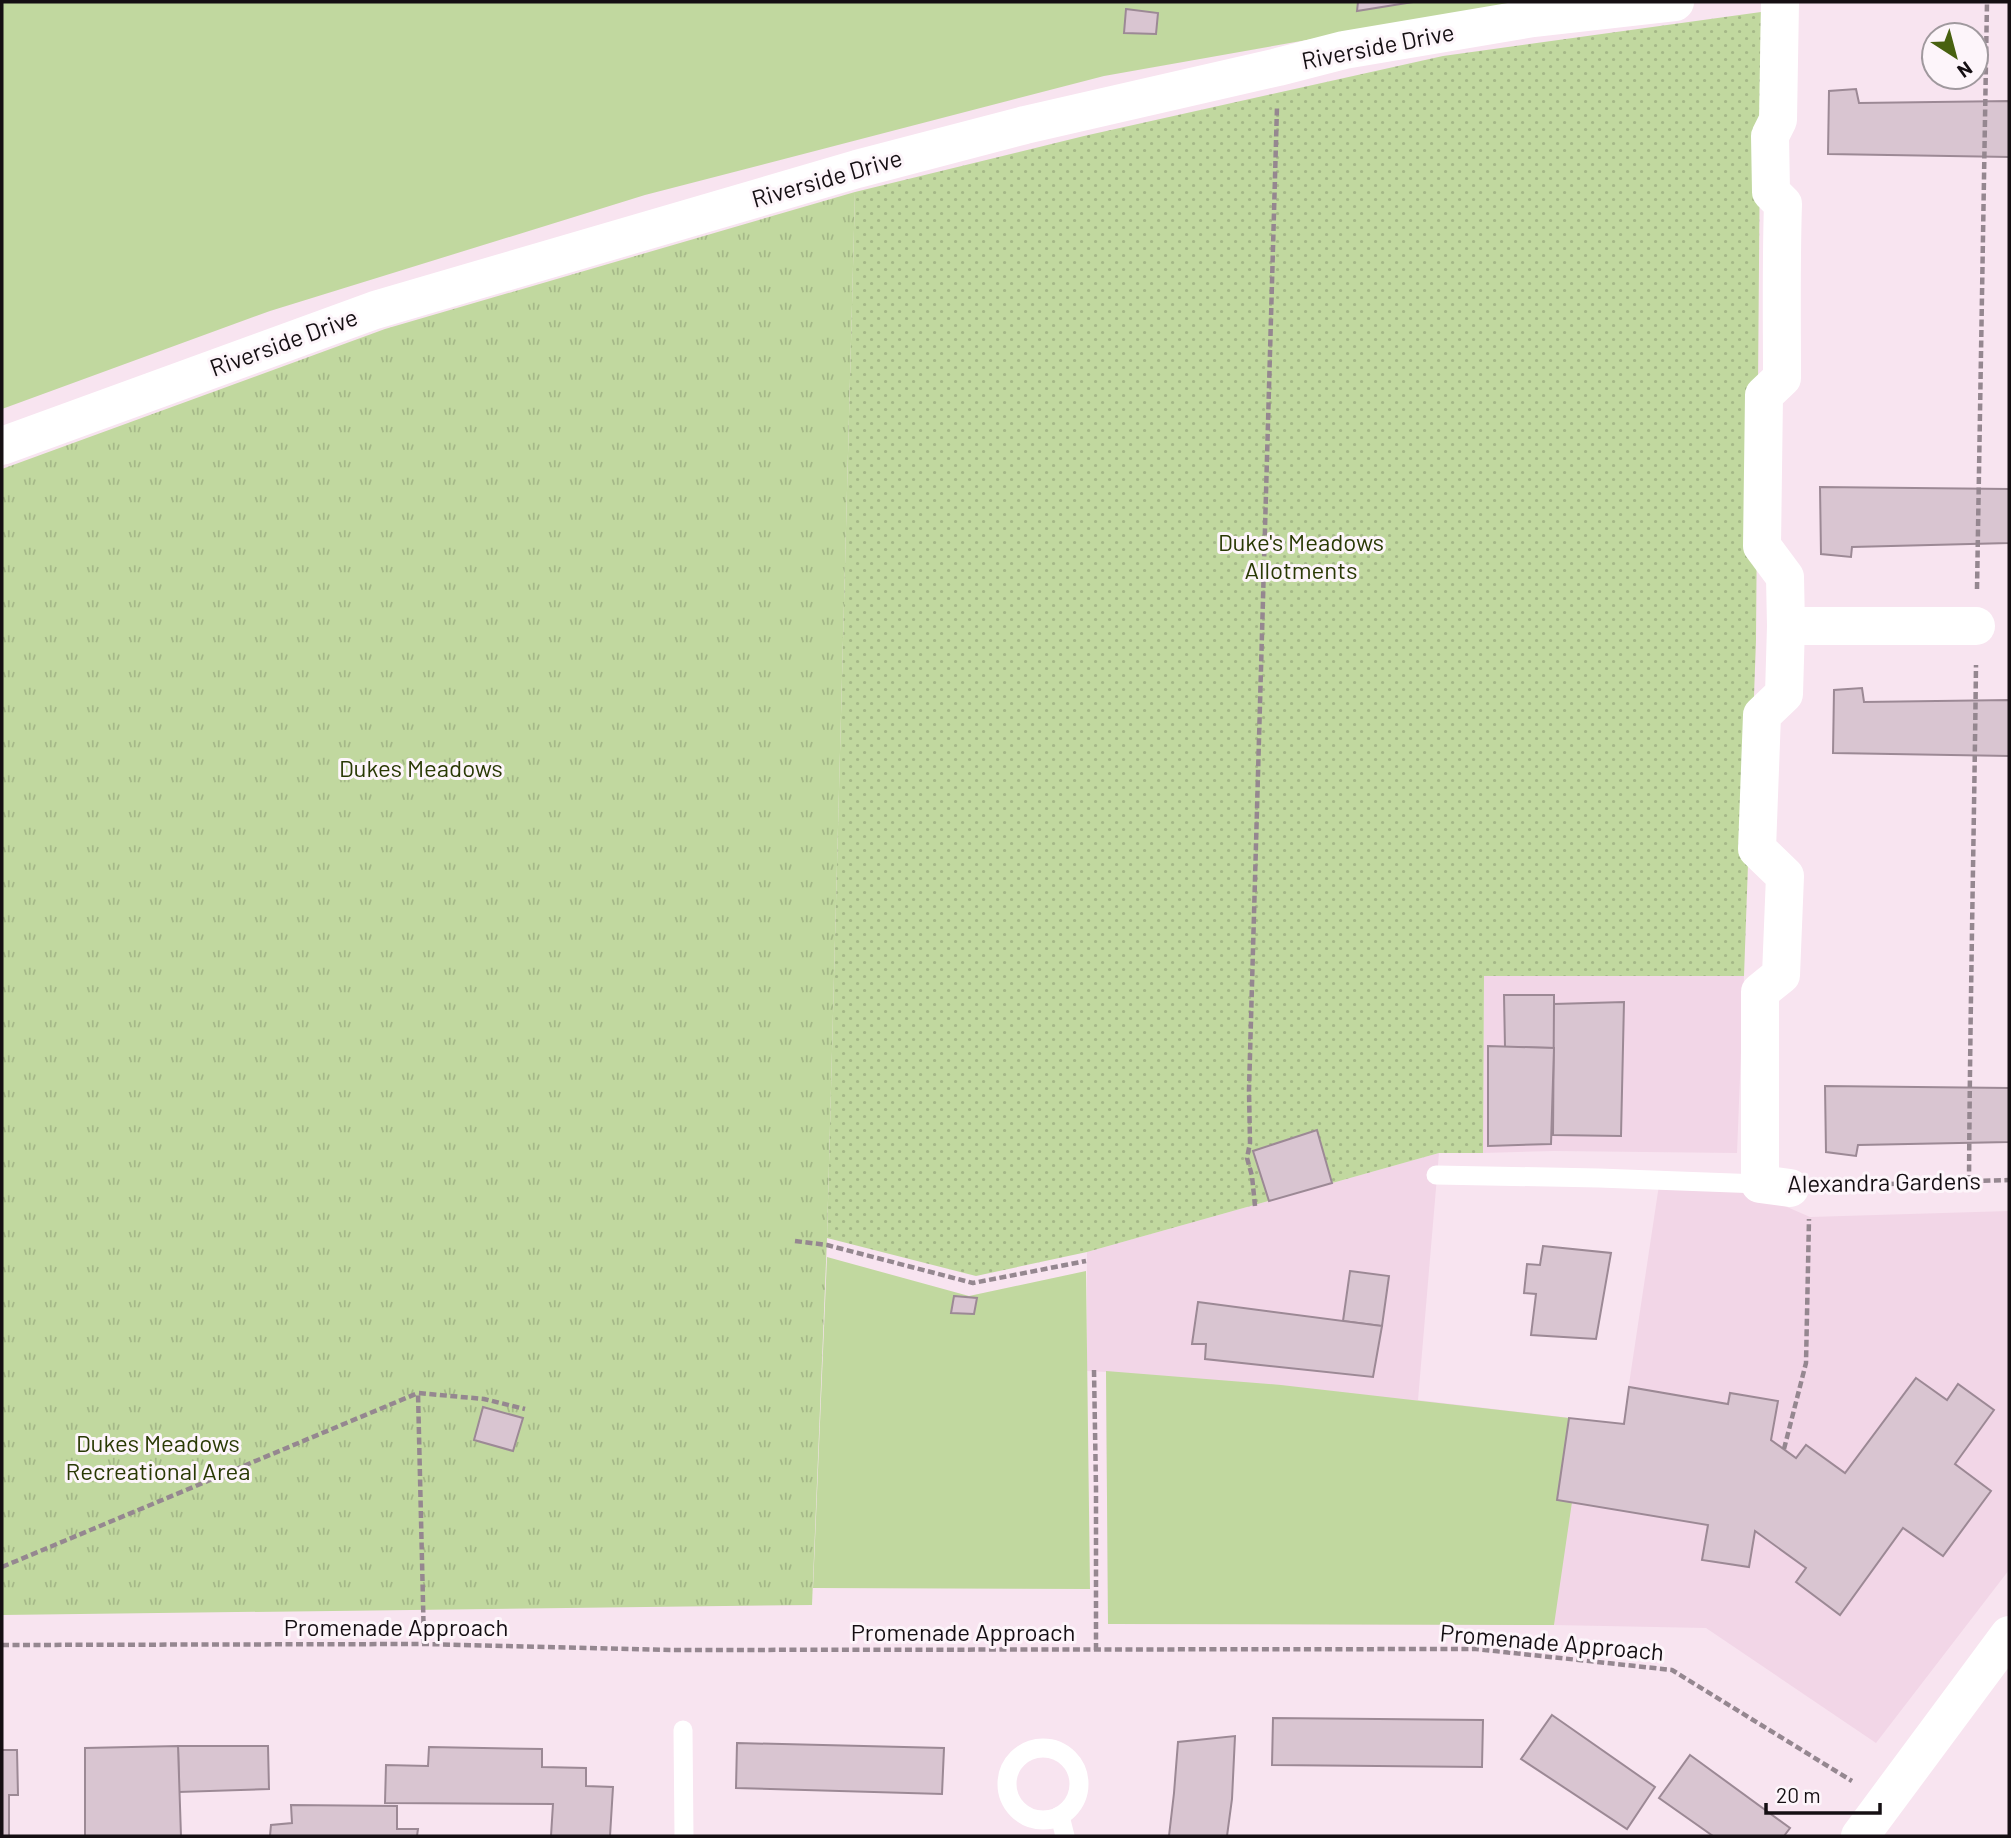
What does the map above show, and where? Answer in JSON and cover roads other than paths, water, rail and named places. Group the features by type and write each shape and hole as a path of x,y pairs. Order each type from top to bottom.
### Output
{"street":[{"name":"Riverside Drive","path":"2,446 375,310 870,166 1025,125 1344,50 1533,18 1675,2"},
{"name":"Alexandra Gardens","path":"1780,2 1779,120 1770,136 1771,192 1783,205 1782,378 1764,395 1762,546 1785,577 1786,626 1783,694 1762,715 1757,849 1785,876 1781,975 1760,992 1786,1186"},
{"path":"1786,626 1976,626"},
{"path":"1860,1836 2009,1635"}],"lane":[{"path":"1436,1175 1599,1178 1786,1186"},
{"path":"683,1730 684,1836"},
{"path":"1060,1816 1065,1836"}],"park label":[{"name":"Duke's Meadows Allotments","path":"1301,557"},
{"name":"Dukes Meadows","path":"421,769"},
{"name":"Dukes Meadows Recreational Area","path":"158,1458"}]}
